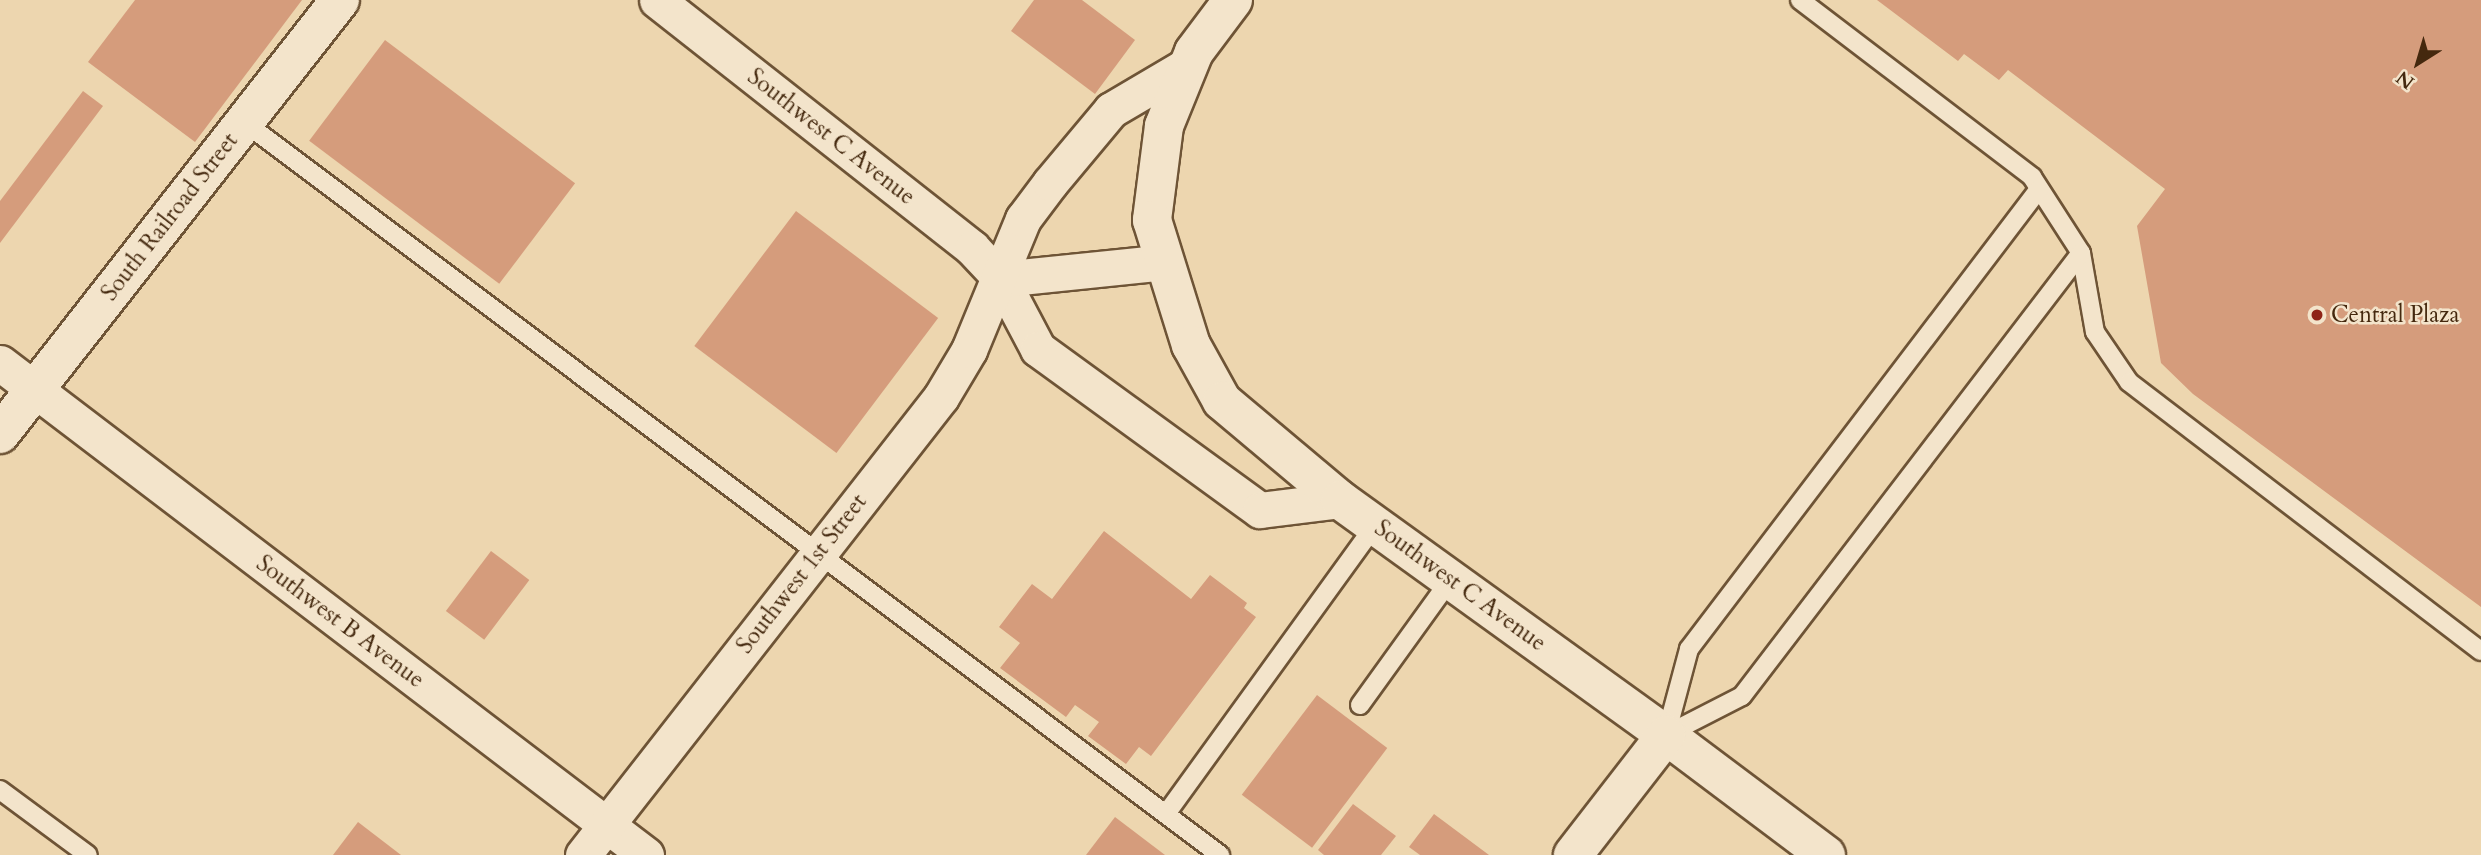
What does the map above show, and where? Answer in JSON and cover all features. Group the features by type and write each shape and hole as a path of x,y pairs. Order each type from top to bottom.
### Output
{"main road":[{"name":"South Railroad Street","path":"0,433 340,0"},
{"path":"1165,262 1152,220 1164,126 1189,64 1228,2"},
{"name":"Southwest C Avenue","path":"1165,262 1191,345 1222,401 1340,500 1666,735 1826,855"},
{"path":"1573,855 1666,735"}],"street":[{"name":"Southwest C Avenue","path":"657,0 972,248 1002,279 1038,349 1260,510 1340,500"},
{"name":"Southwest 1st Street","path":"583,855 941,397 970,350 1002,279 1023,219 1111,110 1189,64"},
{"path":"1002,279 1165,262"},
{"name":"Southwest B Avenue","path":"0,363 646,855"}],"lane":[{"path":"1800,0 1957,116 2032,177 2081,253 2095,332 2129,382 2481,651"},
{"path":"244,122 1220,855"},
{"path":"1666,735 1689,649 2039,189"},
{"path":"1666,735 1742,696 2081,253"},
{"path":"1166,814 1375,525"},
{"path":"1360,705 1451,579"},
{"path":"0,790 88,855"}],"building":[{"path":"135,0 302,0 195,142 88,62"},
{"path":"1034,0 1082,0 1135,40 1095,94 1011,31"},
{"name":"Central Plaza","path":"1877,0 2481,0 2481,607 2193,394 2161,363 2137,226 2165,189 2008,70 1999,80 1964,54 1958,61"},
{"path":"385,40 575,183 499,284 309,141"},
{"path":"83,91 103,106 0,243 0,201"},
{"path":"796,211 938,318 836,453 694,346"},
{"path":"1104,531 1191,599 1210,575 1247,603 1244,608 1256,617 1151,756 1139,747 1126,764 1088,736 1099,722 1075,705 1066,717 1000,668 1020,643 999,627 1032,584 1052,599"},
{"path":"491,551 529,580 484,640 446,611"},
{"path":"1317,695 1387,748 1312,848 1242,795"},
{"path":"1353,804 1396,836 1381,855 1324,855 1318,850"},
{"path":"1434,814 1489,855 1420,855 1409,847"},
{"path":"1115,817 1165,855 1086,855"},
{"path":"358,822 401,855 333,855"}],"place":[{"name":"Central Plaza","path":"2317,315"}]}
